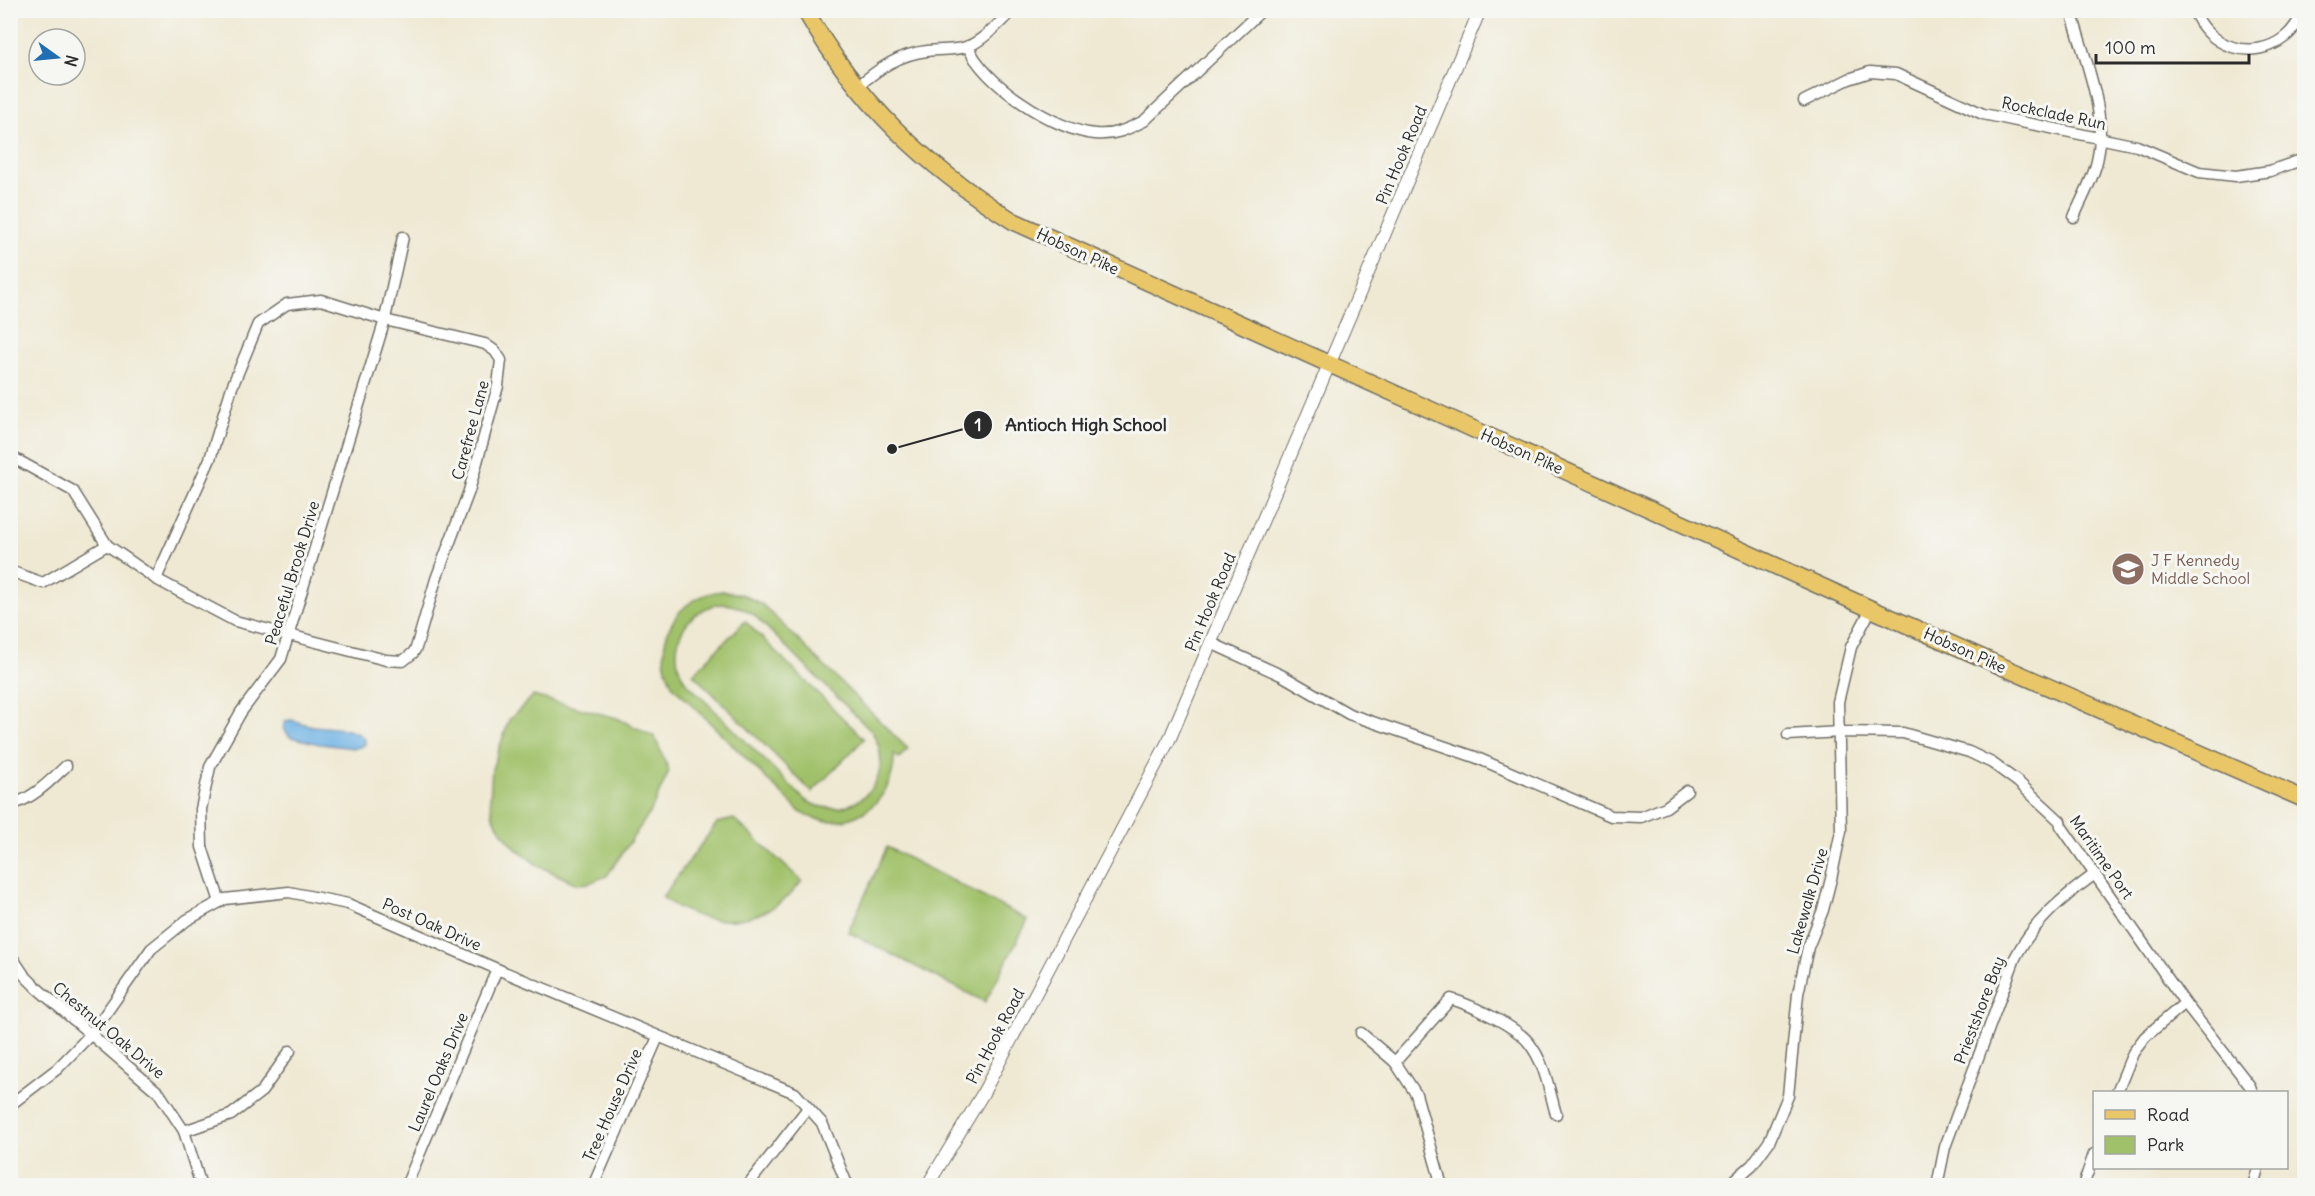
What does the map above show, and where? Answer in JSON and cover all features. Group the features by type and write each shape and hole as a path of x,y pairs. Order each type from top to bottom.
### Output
{"main road":[{"name":"Hobson Pike","path":"806,10 824,42 857,87 900,135 929,162 970,194 1013,220 1871,609 2304,799"}],"street":[{"path":"857,87 879,69 899,58 923,51 968,46 991,30 1013,10"},
{"path":"968,46 971,55 987,74 1037,111 1064,126 1094,134 1123,132 1144,121 1262,10"},
{"name":"Pin Hook Road","path":"927,1185 982,1095 1170,738 1480,10"},
{"path":"2071,10 2097,101 2100,125 2096,165 2074,217"},
{"path":"2194,10 2204,29 2212,37 2227,46 2242,50 2266,48 2286,37 2297,25 2304,10"},
{"name":"Rockclade Run","path":"1804,101 1849,79 1870,72 1896,74 1983,114 2137,146 2199,172 2236,176 2270,171 2304,159"},
{"name":"Peaceful Brook Drive","path":"220,902 202,848 201,809 210,767 241,712 281,659 385,320 403,237"},
{"name":"Carefree Lane","path":"10,456 73,491 107,545 156,579 235,621 386,660 403,661 416,648 436,579 477,462 501,373 502,366 498,355 485,344 385,320 321,300 287,304 258,324 232,387 210,459 156,579"},
{"path":"10,571 43,583 107,545"},
{"name":"Lakewalk Drive","path":"1728,1185 1752,1165 1770,1142 1788,1096 1798,994 1808,947 1831,879 1841,831 1838,702 1851,647 1871,609"},
{"path":"1211,643 1283,676 1349,714 1474,757 1611,816 1641,817 1666,807 1687,790"},
{"name":"Maritime Port","path":"1788,735 1840,732 1903,733 1969,752 1992,763 2018,782 2060,821 2061,826 2185,1004 2252,1091"},
{"path":"10,805 37,791 66,766"},
{"name":"Priestshore Bay","path":"1937,1185 1945,1147 2015,958 2024,941 2044,914 2095,874"},
{"name":"Post Oak Drive","path":"10,1105 57,1069 92,1033 151,949 187,920 225,899 289,892 348,904 795,1094 822,1123 849,1184"},
{"name":"Chestnut Oak Drive","path":"10,954 24,975 38,989 92,1033 159,1093 184,1131 201,1185"},
{"name":"Laurel Oaks Drive","path":"406,1185 497,969"},
{"path":"1395,1062 1451,999 1471,1005 1528,1042 1545,1071 1556,1114"},
{"path":"2117,1091 2133,1053 2145,1037 2185,1004"},
{"path":"1361,1033 1395,1062 1416,1094 1442,1185"},
{"name":"Tree House Drive","path":"593,1185 658,1037"},
{"path":"184,1131 231,1114 262,1091 290,1051"},
{"path":"747,1185 808,1108"},
{"path":"2083,1185 2093,1157"},
{"path":"2253,1185 2257,1169"},
{"path":"832,1185 849,1184"}],"green space":[{"path":"724,591 744,595 763,605 908,749 899,758 894,754 892,772 886,788 865,812 834,821 817,819 800,812 673,686 666,670 664,654 666,638 680,611 692,601 707,594","holes":["726,604 742,608 753,614 872,732 879,749 880,766 876,781 867,794 854,803 839,808 822,807 805,800 685,681 679,668 678,642 690,620 712,606"]},
{"path":"745,621 864,739 812,792 693,674"},
{"path":"533,696 617,718 655,737 669,771 651,811 607,876 589,883 577,884 539,866 516,849 493,817 490,800 492,769 509,720"},
{"path":"734,819 802,881 787,897 771,908 754,916 735,920 717,920 698,916 662,897 717,823"},
{"path":"887,847 1028,920 985,1002 848,932"}],"water":[{"path":"291,720 311,726 354,732 365,739 365,744 354,748 320,744 290,737 283,728 285,721"}],"place":[{"name":"Antioch High School","path":"892,449"},
{"name":"J F Kennedy Middle School","path":"2128,569"}]}
